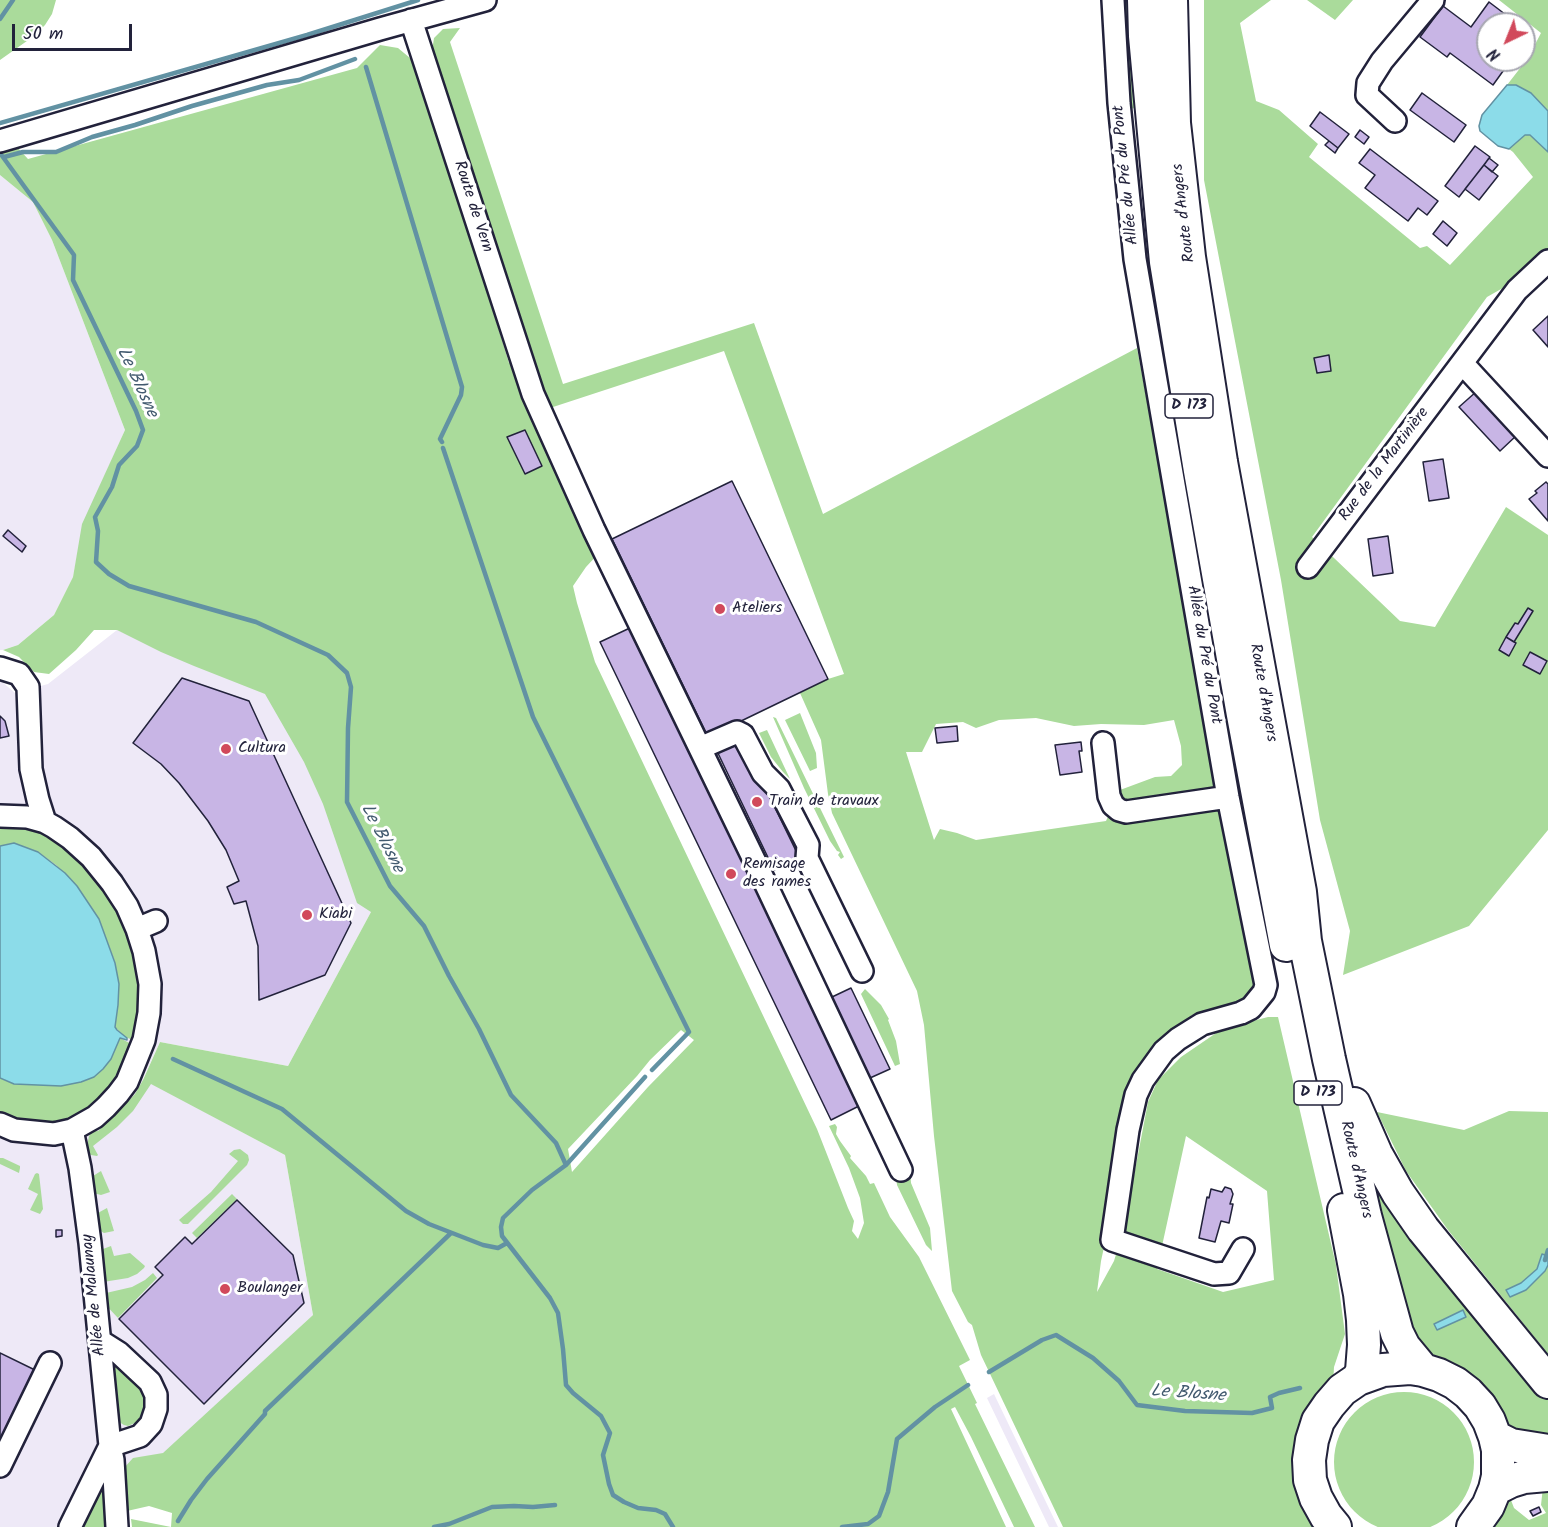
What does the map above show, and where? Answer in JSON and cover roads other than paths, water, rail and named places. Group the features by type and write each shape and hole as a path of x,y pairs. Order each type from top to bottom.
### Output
{"highway":[{"name":"Route d'Angers","path":"1144,0 1145,36 1166,262 1206,506 1287,952 1347,1224 1360,1294 1364,1346 1362,1371 1358,1379"},
{"name":"Route d'Angers","path":"1171,0 1174,123 1190,257 1223,474 1300,892 1305,941 1365,1216 1397,1333 1404,1347 1423,1370"},
{"path":"1300,892 1314,925 1351,1095 1376,1154 1398,1193 1423,1229 1548,1382"},
{"path":"1335,1527 1316,1498 1310,1480 1309,1460 1318,1421 1342,1390 1358,1379 1390,1369 1410,1368 1439,1375 1455,1383 1480,1406 1489,1421 1495,1437 1499,1463 1495,1489 1488,1506 1473,1527"},
{"path":"1495,1437 1511,1445 1548,1451"},
{"path":"1495,1489 1524,1477 1548,1475"}],"street":[{"path":"0,141 485,0"},
{"name":"Allée du Pré du Pont","path":"1113,0 1119,103 1135,259 1228,797 1266,986 1251,1008 1202,1024 1178,1039 1164,1051 1143,1080 1136,1095 1128,1130 1112,1240 1214,1274 1230,1273 1243,1249"},
{"path":"1395,121 1367,95 1368,82 1433,0"},
{"name":"Route de Vern","path":"411,20 533,394 594,530 901,1170"},
{"name":"Rue de la Martinière","path":"1308,567 1517,290 1548,261"},
{"path":"1462,363 1548,456"},
{"path":"0,668 19,674 28,687 31,770 45,822"},
{"path":"700,748 737,732 743,735 763,773 779,789 808,845 807,858 862,971"},
{"path":"1103,743 1109,796 1113,806 1119,810 1126,812 1228,797"},
{"path":"4,817 23,797 31,770"},
{"path":"3,1132 54,1134 72,1130 95,1117 118,1094 127,1082 144,1040 149,1013 150,984 144,951 146,925 127,906 91,858 70,838 45,822 27,817 4,817"},
{"name":"Allée de Malaunay","path":"72,1130 80,1168 90,1243 117,1527"},
{"path":"70,1527 111,1453 140,1436 151,1424 156,1409 156,1395 150,1382 119,1353 100,1341"},
{"path":"0,1466 51,1363"}],"water":[{"path":"1507,85 1516,85 1531,93 1548,111 1548,152 1530,135 1525,135 1509,149 1498,146 1480,131 1482,115"},
{"path":"14,843 38,852 65,873 77,886 99,919 115,963 119,984 115,1027 127,1040 120,1038 111,1059 103,1069 94,1077 81,1082 61,1086 14,1084 0,1078 0,846"},
{"path":"1542,1254 1548,1256 1545,1271 1526,1290 1510,1297 1506,1290 1521,1283 1537,1269"},
{"path":"1463,1310 1466,1317 1437,1330 1434,1324"}],"waterway":[{"name":"Le Blosne","path":"0,19 13,0"},
{"path":"0,123 307,35 418,0"},
{"path":"4,157 23,152 56,152 92,137 267,85 299,80 355,59"},
{"path":"366,67 462,387 461,395 440,439 442,442"},
{"name":"Le Blosne","path":"0,153 74,255 73,280 143,430 137,446 119,465 112,487 95,517 98,531 96,562 109,574 129,586 256,622 328,655 347,673 351,687 347,802 390,886 424,926 511,1095 556,1143 566,1165 532,1190 503,1218 502,1236 550,1298 558,1313 566,1385 601,1416 610,1433 603,1455 613,1495 638,1508 656,1510 665,1514 673,1527"},
{"path":"443,448 533,717 689,1032 652,1070"},
{"path":"173,1059 282,1109 406,1211 429,1224 483,1245 498,1248 507,1243"},
{"path":"566,1165 645,1077"},
{"path":"178,1521 207,1479 265,1414 265,1411 451,1233"},
{"name":"Le Blosne","path":"1545,1260 1548,1250"},
{"name":"Le Blosne","path":"989,1372 1042,1340 1056,1335 1093,1358 1119,1381 1137,1405 1185,1411 1252,1413 1272,1408 1270,1397 1300,1388"},
{"name":"Le Blosne","path":"842,1527 868,1524 879,1516 888,1492 897,1439 935,1407 968,1385"},
{"path":"434,1527 449,1524 492,1507 555,1505"}],"place":[{"name":"Ateliers","path":"720,609"},
{"name":"Cultura","path":"226,749"},
{"name":"Train de travaux","path":"757,802"},
{"name":"Remisage des rames","path":"731,874"},
{"name":"Kiabi","path":"307,915"},
{"name":"Boulanger","path":"225,1289"}]}
